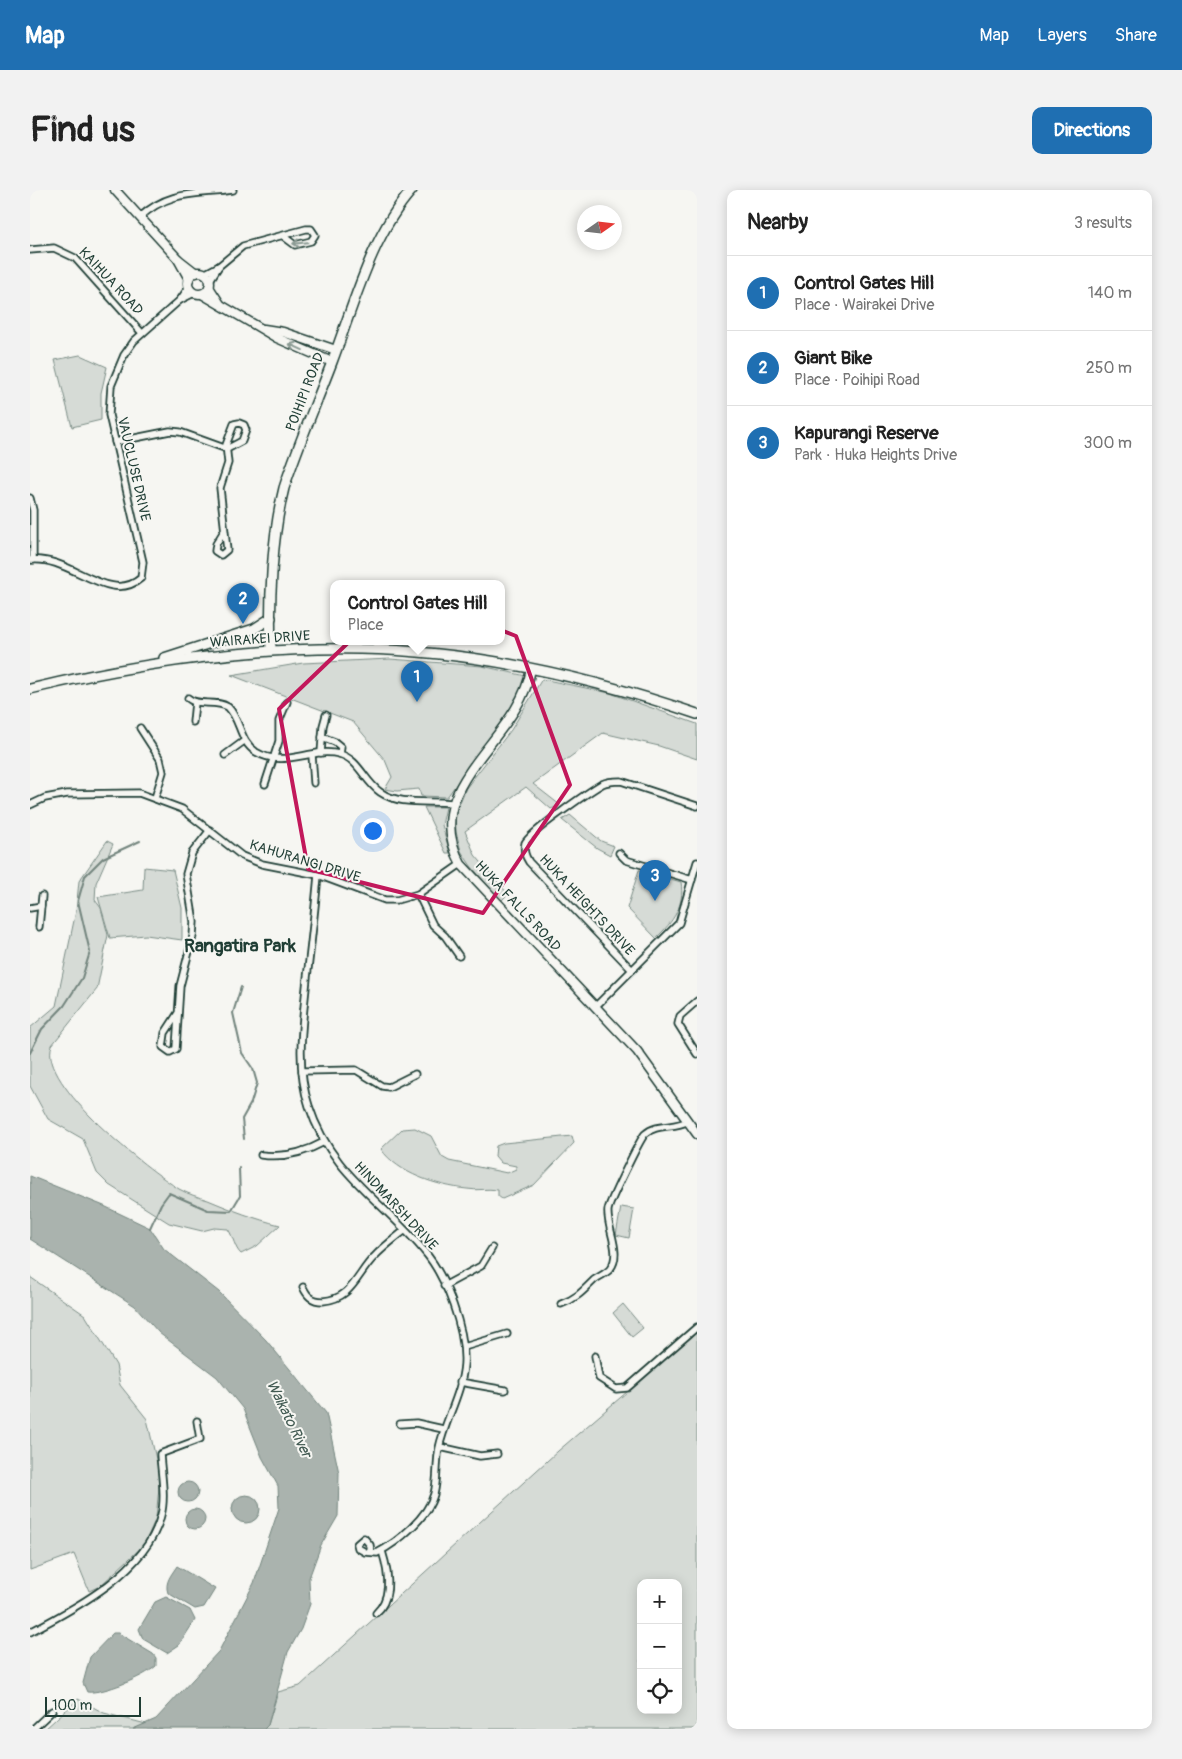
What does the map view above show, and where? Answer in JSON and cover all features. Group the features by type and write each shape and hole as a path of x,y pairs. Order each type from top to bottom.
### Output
{"main road":[{"name":"POIHIPI ROAD","path":"270,650 274,548 279,508 290,470 336,350 386,229 412,190"},
{"path":"142,665 254,629 271,618"},
{"name":"WAIRAKEI DRIVE","path":"30,690 142,665 270,650 361,649 418,652 496,662 623,691 697,714"}],"street":[{"path":"116,190 178,259 205,278 220,304"},
{"path":"140,217 156,202 169,197 233,190"},
{"path":"193,288 243,246 309,229 315,235 311,241 295,245 283,236"},
{"name":"KAIHUA ROAD","path":"30,250 54,248 75,258 142,333"},
{"path":"178,259 193,288 236,316 277,338 332,362"},
{"path":"193,288 205,278"},
{"name":"VAUCLUSE DRIVE","path":"32,560 60,564 112,588 130,586 141,578 143,562 109,415 111,386 124,355 142,333 193,288"},
{"path":"262,329 283,332 336,350"},
{"path":"224,531 220,488 228,463 226,445 231,428 239,423 244,425 246,430 242,441 227,450"},
{"path":"114,442 170,431 180,432 227,450"},
{"path":"30,498 34,510 32,560"},
{"name":"HUKA FALLS ROAD","path":"531,669 524,694 452,802 449,829 454,852 461,864 596,1006 649,1065 697,1134"},
{"path":"188,698 195,702 223,704 228,707 244,741 254,750 274,758 320,753 340,754 358,766 372,785 388,796 402,800 452,802"},
{"path":"193,722 195,702"},
{"path":"265,784 279,741 279,721 287,702"},
{"path":"320,753 326,715"},
{"path":"140,728 160,759 163,772 155,798"},
{"path":"322,737 335,742 341,747 340,754"},
{"path":"225,755 244,741"},
{"path":"312,755 314,783"},
{"name":"HUKA HEIGHTS DRIVE","path":"632,970 529,862 525,856 526,842 531,835 560,813 609,782 622,781 697,806"},
{"name":"KAHURANGI DRIVE","path":"30,805 45,798 87,792 139,793 182,809 242,856 262,864 318,875 384,900 397,900 418,894 461,864"},
{"path":"178,1013 164,1035 164,1047 170,1052 176,1049 180,986 194,922 186,884 187,864 192,853 210,830"},
{"path":"619,853 626,860 692,880"},
{"name":"HUKA HEIGHTS DRIVE","path":"596,1006 679,924 697,862"},
{"name":"HINDMARSH DRIVE","path":"318,875 301,1036 302,1071 308,1105 324,1142 350,1176 425,1251 444,1286 459,1322 464,1347 460,1382 443,1429 431,1504 417,1523 382,1551"},
{"path":"418,894 433,925 445,936 460,956"},
{"path":"38,927 42,896"},
{"path":"30,908 41,906"},
{"path":"697,1001 680,1016 678,1024 697,1054"},
{"path":"302,1071 356,1070 382,1086 389,1087 416,1074"},
{"path":"561,1304 581,1295 595,1279 610,1270 614,1262 615,1254 608,1209 639,1141 653,1129 674,1127 688,1121"},
{"path":"261,1155 276,1157 298,1153 324,1142"},
{"path":"303,1287 308,1297 318,1301 334,1300 342,1296 356,1283 373,1258 404,1231"},
{"path":"444,1286 481,1266 492,1248"},
{"path":"595,1356 599,1378 616,1389 627,1388 697,1327"},
{"path":"464,1347 507,1334"},
{"path":"460,1382 505,1390"},
{"path":"30,1632 61,1617 93,1598 145,1549 162,1513 160,1454 200,1439 197,1421"},
{"path":"400,1424 416,1424 443,1429"},
{"path":"440,1447 480,1456 497,1454"},
{"path":"371,1552 382,1551 388,1573 384,1607 376,1613"},
{"path":"33,1729 52,1710"}],"highlighted area":[{"path":"401,592 516,636 570,785 483,913 308,869 279,709"}],"shaded area":[{"path":"80,355 107,367 101,393 101,420 72,427 55,360"},
{"path":"390,659 482,666 526,676 517,699 447,797 421,796 419,789 397,791 385,789 392,777 385,760 353,722 231,675 303,663"},
{"path":"542,679 610,693 697,724 697,759 659,746 603,733 533,784 560,805 551,809 526,787 465,831 475,855 508,894 501,901 471,866 461,851 456,832 455,814 466,788 511,730"},
{"path":"424,807 446,807 442,825 450,853 446,853"},
{"path":"570,815 601,841 614,846 610,855 597,848 562,820"},
{"path":"107,841 113,844 96,883 95,900 101,908 108,935 97,989 52,1045 52,1062 61,1081 78,1103 122,1145 164,1179 189,1194 280,1225 257,1246 241,1254 228,1229 214,1228 202,1231 169,1223 109,1185 97,1173 83,1139 48,1119 30,1086 30,1028 56,1006 76,911 79,881"},
{"path":"144,867 173,870 182,908 182,940 146,935 110,938 98,897 143,890"},
{"path":"639,870 681,882 681,898 676,913 668,926 656,938 627,908"},
{"path":"415,1128 431,1136 442,1157 449,1161 507,1173 516,1169 516,1166 501,1163 495,1156 496,1146 504,1143 572,1136 574,1143 534,1185 502,1199 498,1196 498,1190 471,1190 432,1182 408,1172 388,1158 381,1149 402,1129"},
{"path":"621,1207 634,1209 629,1238 616,1235"},
{"path":"30,1277 85,1315 116,1365 120,1385 147,1419 160,1477 156,1518 144,1545 100,1586 89,1591 74,1554 30,1570"},
{"path":"623,1304 643,1328 632,1337 613,1313"},
{"path":"697,1332 697,1729 264,1729 268,1725 278,1692 300,1686 558,1451"},
{"path":"78,1699 104,1713 146,1724 135,1729 45,1729"}],"water":[{"name":"Waikato River","path":"30,1176 104,1206 150,1228 164,1249 219,1292 266,1340 326,1413 339,1473 338,1516 321,1545 309,1578 310,1604 301,1629 288,1652 268,1725 264,1729 133,1729 156,1719 219,1651 254,1583 279,1508 278,1486 262,1457 243,1409 217,1377 159,1333 135,1306 30,1239"},
{"path":"188,1482 195,1485 198,1492 195,1499 188,1502 181,1499 178,1492 181,1485"},
{"path":"246,1495 256,1499 260,1509 256,1519 246,1523 236,1519 232,1509 236,1499"},
{"path":"195,1509 202,1512 205,1519 202,1526 195,1529 188,1526 185,1519 188,1512"},
{"path":"177,1566 215,1589 204,1607 195,1609 168,1593 168,1582"},
{"path":"166,1597 190,1610 195,1620 179,1645 167,1653 143,1639 139,1629 155,1602"},
{"path":"113,1633 118,1633 153,1654 156,1658 156,1666 123,1684 94,1692 87,1692 83,1683 90,1657"}],"waterway":[{"path":"30,1053 42,1029 64,1006 82,978 90,952 78,901 85,876 103,858 140,841"},
{"path":"241,987 233,1013 242,1053 253,1069 257,1083 251,1103 242,1119 244,1139"},
{"path":"150,1228 161,1204 169,1193 208,1210 231,1211 240,1196 239,1168"}],"place":[{"name":"Giant Bike","path":"243,624"},
{"name":"Control Gates Hill","path":"417,702"},
{"name":"Kapurangi Reserve","path":"655,901"}],"district":[{"name":"Rangatira Park","path":"240,946"}]}
